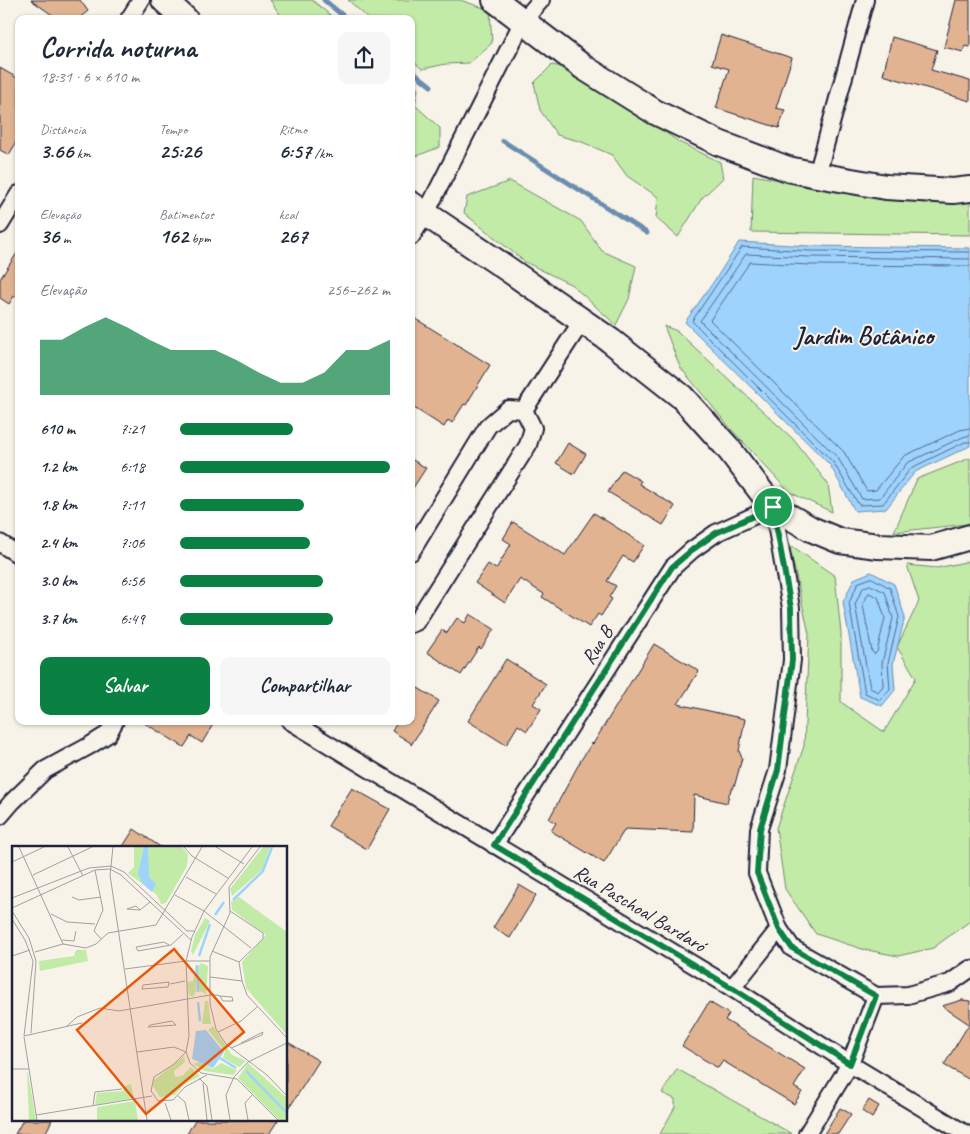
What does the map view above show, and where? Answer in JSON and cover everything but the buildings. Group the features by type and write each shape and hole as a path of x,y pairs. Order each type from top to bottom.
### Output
{"main road":[{"path":"164,0 181,15"},
{"path":"495,0 583,67 655,112 719,144 788,168 817,175 886,187 953,191 970,189"},
{"path":"418,209 611,341 682,397 728,448 773,507 811,529 840,541 878,546 931,548 970,537"}],"street":[{"path":"131,15 140,0"},
{"path":"418,209 523,21 541,0"},
{"path":"817,175 865,0"},
{"path":"0,225 15,201"},
{"path":"524,410 582,321"},
{"path":"415,545 488,426 508,409 524,410"},
{"path":"415,622 528,445 533,428 524,410"},
{"path":"773,507 791,608 792,660 778,770 760,829 757,873 779,929 792,948 876,996 908,995 950,983 970,968"},
{"name":"Rua B","path":"494,845 672,567 716,533 773,507"},
{"path":"0,543 15,552"},
{"path":"0,816 45,770 108,734 114,725"},
{"name":"Rua Paschoal Bardaró","path":"297,725 732,988 850,1064 966,1134"},
{"path":"732,988 779,929"},
{"path":"807,1134 850,1064 876,996"}],"green space":[{"path":"270,0 312,0 330,15 280,15"},
{"path":"348,0 460,0 490,10 492,43 469,63 446,64 422,69 415,63 415,15 365,15"},
{"path":"552,65 575,69 679,142 720,162 723,178 702,198 678,237 656,218 658,197 627,176 612,155 582,142 557,135 540,110 534,83"},
{"path":"415,86 418,89 415,105"},
{"path":"415,105 440,128 440,147 415,156"},
{"path":"753,175 876,198 970,201 970,235 751,232"},
{"path":"510,181 581,221 602,251 636,266 629,299 616,325 572,285 525,262 464,213 467,197"},
{"path":"664,326 677,331 793,439 828,484 832,512 789,492 731,429 680,367"},
{"path":"970,458 970,522 967,524 894,532 917,479"},
{"path":"789,544 835,576 841,633 841,702 884,732 916,678 897,647 919,601 907,565 937,568 970,561 970,921 933,948 898,956 862,949 816,934 785,889 776,828 804,746 809,634"},
{"path":"677,1069 792,1134 660,1134 675,1107 675,1099 662,1093"}],"water":[{"path":"739,242 810,246 970,248 970,446 915,472 886,509 855,511 830,465 685,322"},
{"path":"871,572 894,584 905,617 893,664 895,690 882,706 860,697 843,602 854,579"}],"waterway":[{"path":"324,0 342,15"},
{"path":"415,73 431,86"},
{"path":"503,141 647,233"}],"district":[{"name":"Jardim Botânico","path":"864,335"}],"route":[{"path":"773,507 791,608 792,660 778,770 760,829 757,873 779,929 792,948 876,996 850,1064 732,988 494,845 672,567 716,533 773,507"}]}
